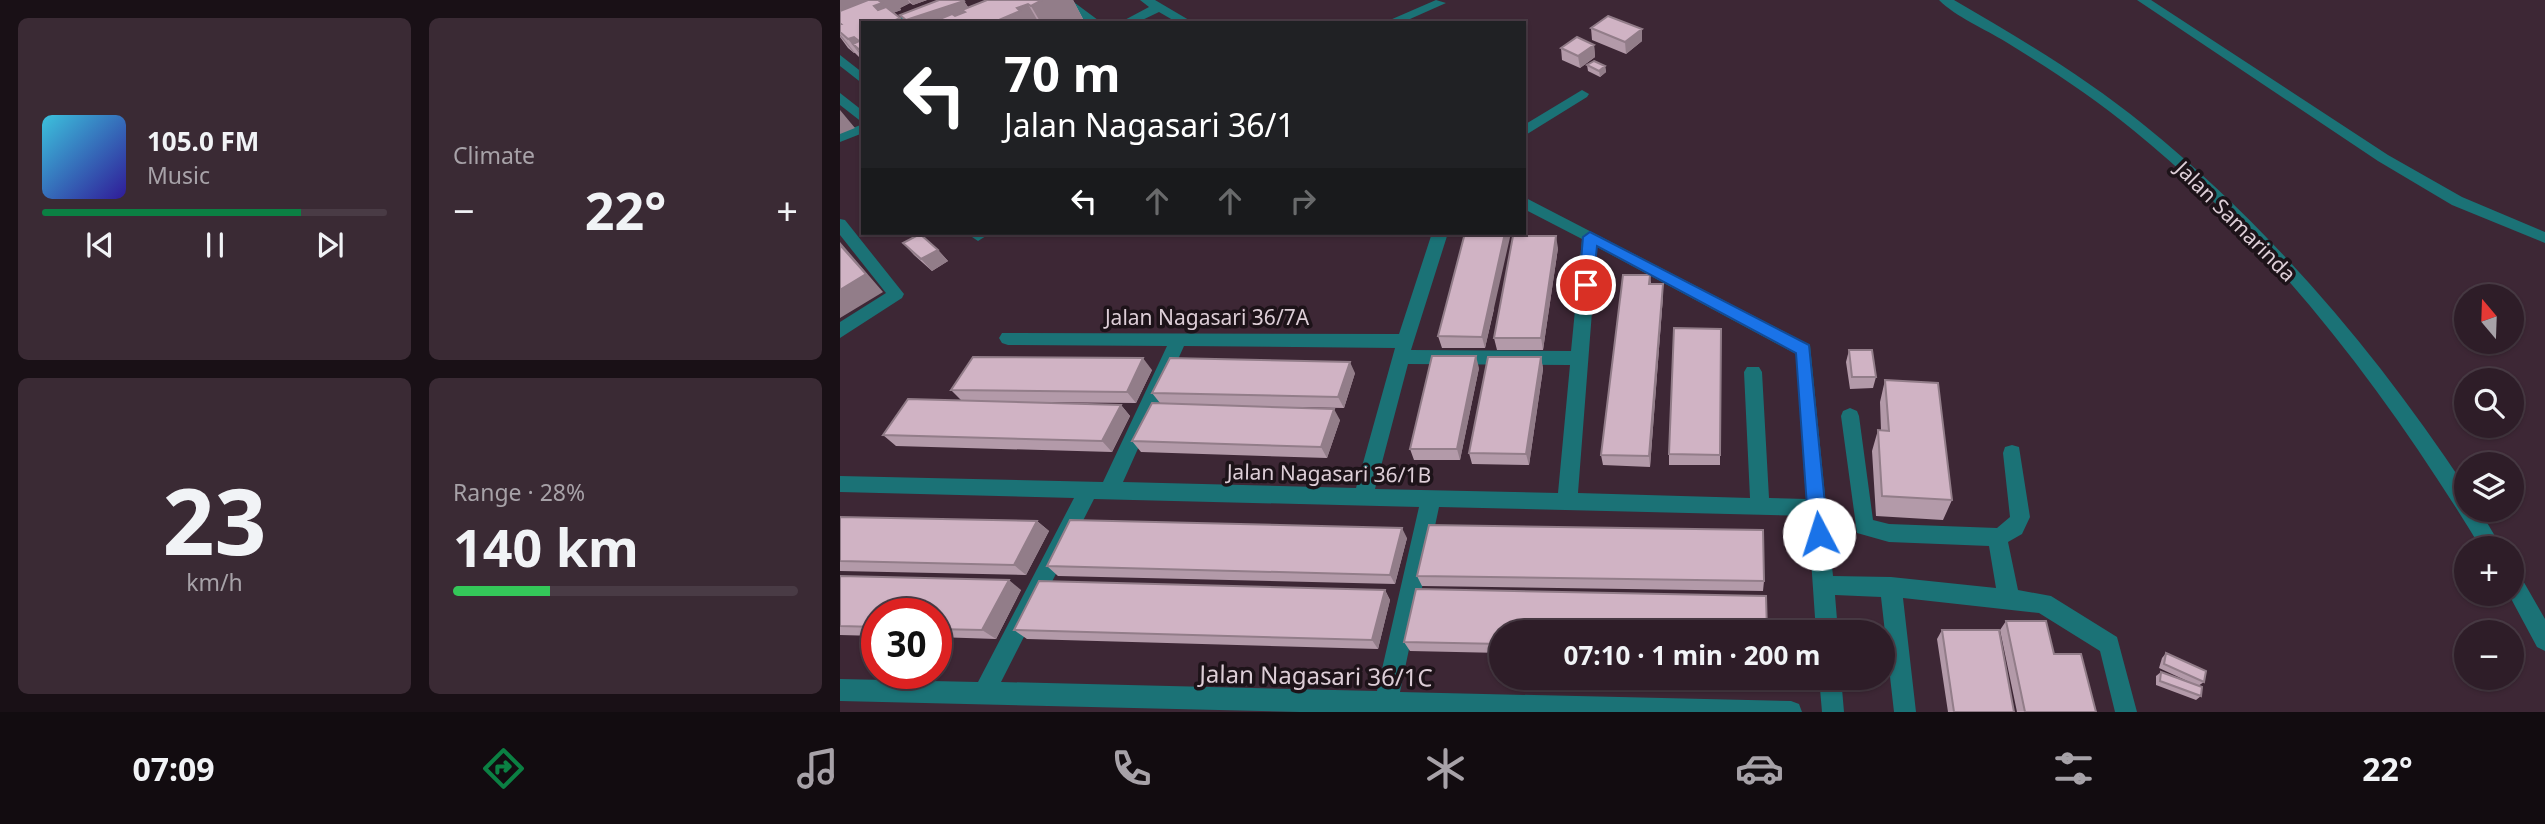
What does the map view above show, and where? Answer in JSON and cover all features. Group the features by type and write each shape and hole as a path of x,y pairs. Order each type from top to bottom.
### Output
{"street":[{"path":"896,21 951,0"},
{"path":"1063,0 1093,21"},
{"path":"1146,0 1184,21"},
{"name":"Jalan Samarinda","path":"1945,0 2082,86 2172,158 2254,235 2347,337 2413,426 2454,488"},
{"path":"2143,0 2383,158 2458,201 2544,234"},
{"path":"1394,21 1440,3"},
{"path":"1129,21 1159,7"},
{"path":"840,59 861,78"},
{"path":"1526,131 1582,94"},
{"path":"840,97 861,117"},
{"path":"840,138 861,129"},
{"path":"1526,203 1804,350 1826,620"},
{"path":"840,224 896,294 840,331"},
{"path":"1363,497 1403,349 1439,235"},
{"path":"1567,502 1590,237"},
{"name":"Jalan Nagasari 36/7A","path":"1008,338 1179,340 1580,358"},
{"path":"984,693 1098,491 1179,340"},
{"path":"1753,372 1759,507"},
{"path":"1850,416 1864,527 1889,533 1997,537 2011,532 2018,525 2020,517 2012,453"},
{"name":"Jalan Nagasari 36/1B","path":"840,484 1816,508"},
{"path":"1385,707 1431,499"},
{"path":"1997,537 2008,599"},
{"path":"1823,585 1891,587 2043,603 2109,645 2126,712"},
{"path":"1891,587 1905,712"},
{"path":"2524,602 2545,640"},
{"name":"Jalan Nagasari 36/1C","path":"840,690 984,693 1087,705 1790,712"},
{"path":"1831,690 1833,712"}],"building":[{"path":"868,0 878,0 882,3 874,6 878,10 886,7 900,18 893,21 861,21 861,51 853,44 859,41 854,37 848,39 840,32 840,11"},
{"path":"939,0 964,1 906,20 900,15"},
{"path":"987,0 1042,0 1031,6 1028,4 1017,8 1020,11 997,21 935,21 965,12 962,10"},
{"path":"1608,16 1642,29 1625,42 1591,28"},
{"path":"1577,37 1594,45 1578,56 1561,48"},
{"path":"1594,61 1605,66 1599,71 1587,65"},
{"path":"921,235 938,250 921,259 903,243"},
{"path":"1464,235 1505,235 1482,337 1438,336"},
{"path":"1513,236 1556,236 1541,338 1494,338"},
{"path":"840,245 866,274 840,290"},
{"path":"1623,275 1650,275 1649,284 1663,284 1649,456 1601,455"},
{"path":"1674,328 1721,329 1720,455 1669,454"},
{"path":"1849,350 1872,350 1876,377 1852,377"},
{"path":"1432,356 1476,356 1457,449 1410,449"},
{"path":"973,357 1143,358 1127,392 951,390"},
{"path":"1488,357 1541,357 1526,454 1469,453"},
{"path":"1170,358 1350,362 1338,397 1152,393"},
{"path":"1885,380 1938,383 1952,500 1882,496 1878,430 1889,431"},
{"path":"908,399 1121,405 1102,441 883,435"},
{"path":"1152,403 1334,409 1321,447 1132,441"},
{"path":"840,517 1037,521 1014,565 840,561"},
{"path":"1070,520 1402,528 1390,575 1047,566"},
{"path":"1429,525 1763,530 1764,581 1417,576"},
{"path":"840,576 1009,580 982,630 952,629 952,598 861,598 861,627 840,626"},
{"path":"1039,581 1385,590 1372,640 1014,630"},
{"path":"1416,589 1766,596 1767,620 1489,620 1489,644 1404,642"},
{"path":"2006,621 2046,621 2054,654 2081,654 2096,712 2025,712"},
{"path":"1942,630 1999,630 2014,712 1954,712"},
{"path":"2166,653 2206,671 2204,682 2164,664"},
{"path":"2161,672 2202,687 2201,696 2160,681"}],"route":[{"path":"1586,285 1590,237 1804,350 1819,534"}]}
